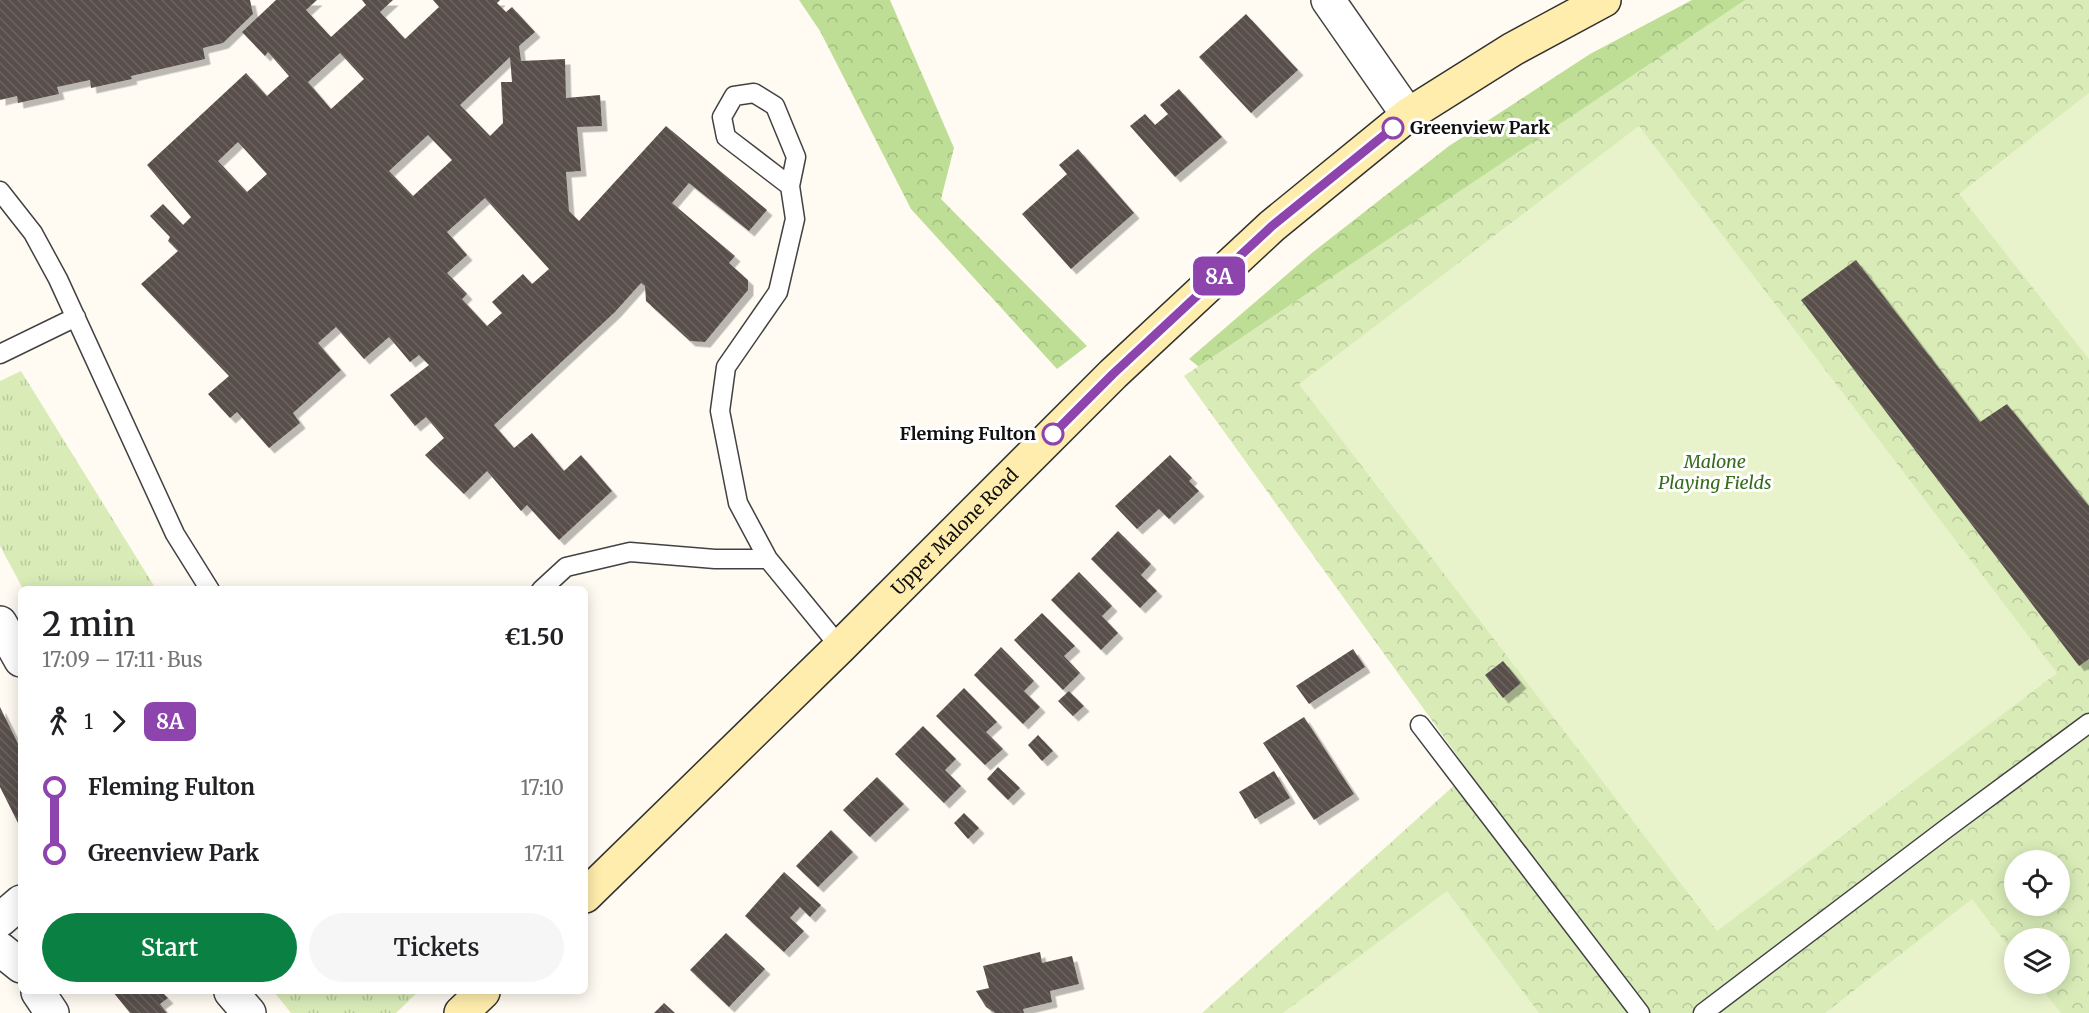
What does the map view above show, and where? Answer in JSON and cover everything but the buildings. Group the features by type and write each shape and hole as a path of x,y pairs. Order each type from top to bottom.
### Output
{"main road":[{"name":"Upper Malone Road","path":"588,893 840,647 1113,374 1272,226 1408,115 1513,49 1604,0"},
{"path":"461,1013 481,994"}],"street":[{"path":"1328,0 1408,115"},
{"path":"0,623 18,655"},
{"path":"0,920 18,905"},
{"path":"0,949 18,964"},
{"path":"39,994 52,1013"},
{"path":"233,994 249,1013"}],"lane":[{"path":"790,186 726,137 722,117 734,96 754,93 775,106 796,157 790,186 795,219 778,292 726,367 720,411 738,503 768,559 840,647"},
{"path":"0,191 33,233 76,317 175,534 208,586"},
{"path":"0,354 76,317"},
{"path":"545,586 566,567 630,552 716,559 768,559"},
{"path":"1703,1013 2089,723"},
{"path":"1420,725 1640,1013"}],"green space":[{"path":"799,0 890,0 954,148 941,199 1087,346 1057,369 911,209 820,31"},
{"path":"1692,0 1842,0 1247,405 1189,359 1313,252 1449,146 1590,54"},
{"name":"Malone Playing Fields","path":"1745,0 2089,0 2089,1013 1202,1013 1469,772 1184,376"},
{"path":"2089,93 2089,359 1959,194"},
{"path":"1639,126 2057,673 1717,931 1299,384"},
{"path":"21,371 154,586 21,586 0,546 0,381"},
{"path":"1447,891 1539,1013 1283,1013"},
{"path":"1972,899 2004,941 2004,994 2046,994 2061,1013 1825,1013"},
{"path":"276,994 416,994 396,1013 291,1013"}],"bus line":[{"name":"8A","path":"1053,434 1113,374 1272,226 1393,128"}],"place":[{"name":"Greenview Park","path":"1393,128"},
{"name":"Fleming Fulton","path":"1053,434"}]}
